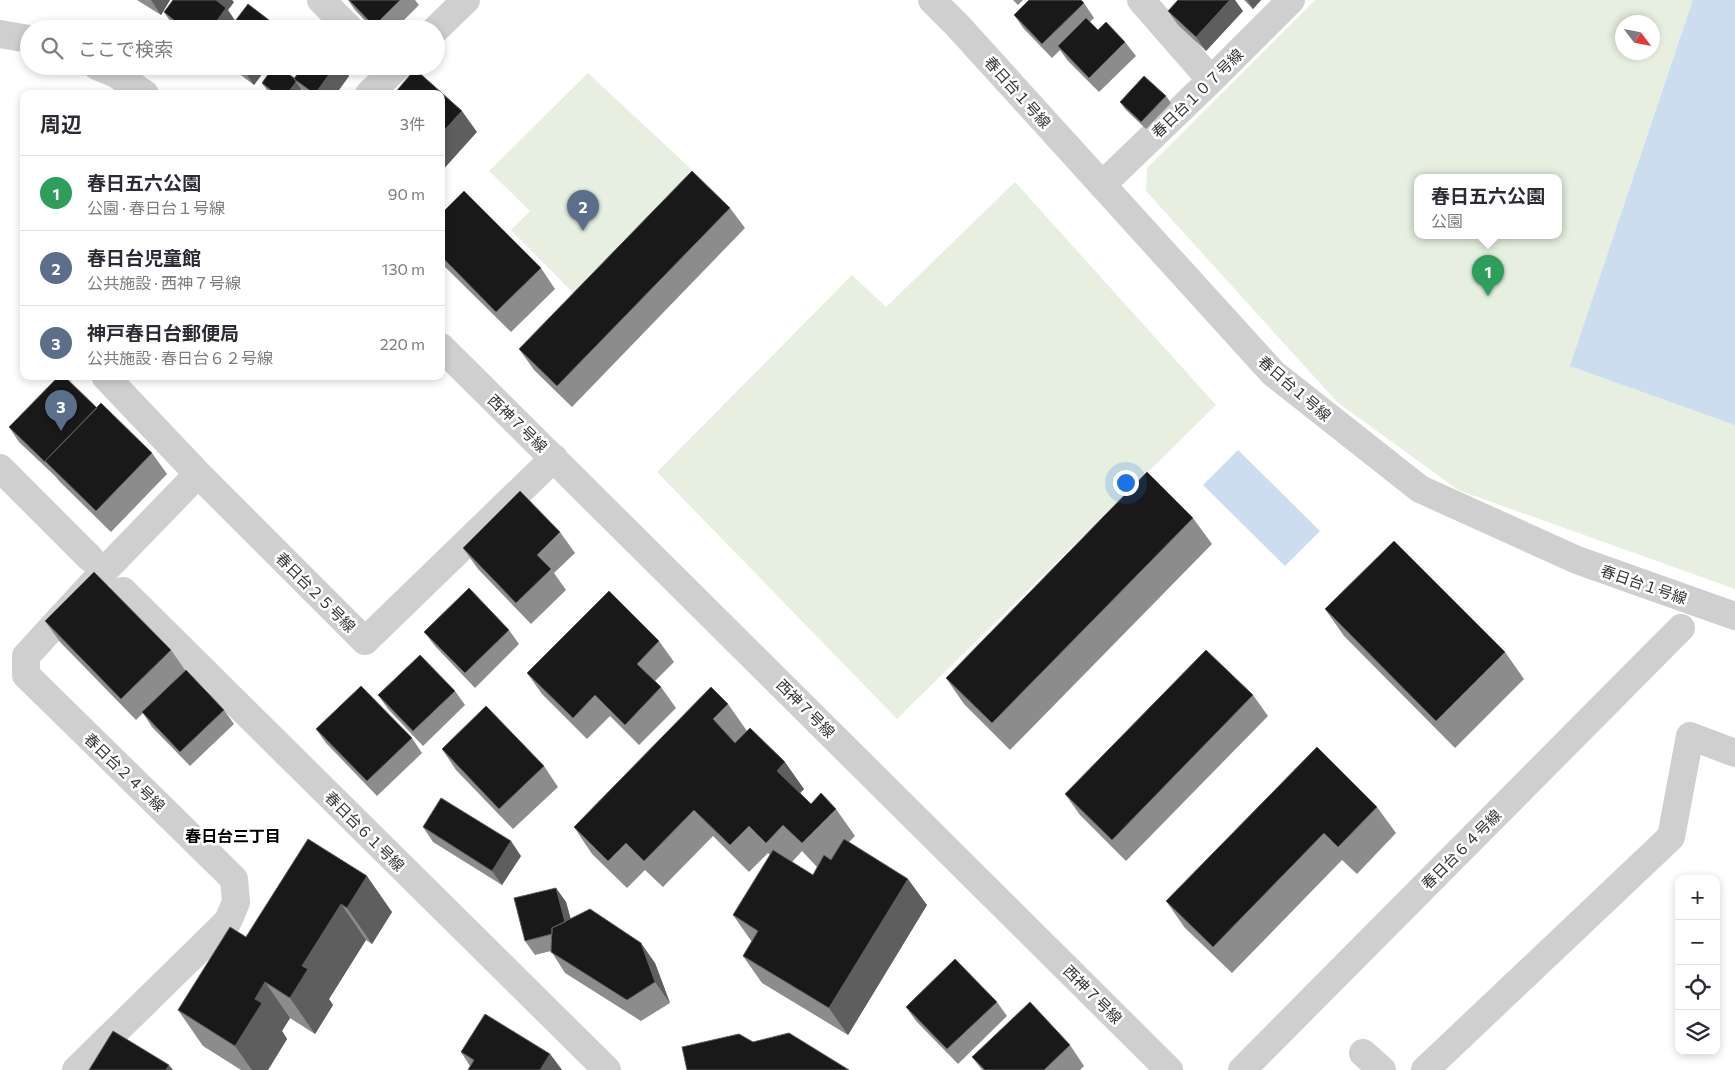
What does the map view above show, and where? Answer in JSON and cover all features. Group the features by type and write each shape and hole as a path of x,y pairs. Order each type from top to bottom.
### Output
{"street":[{"path":"321,0 341,20"},
{"path":"445,20 466,0"},
{"name":"春日台１号線","path":"932,0 957,25 1273,373 1420,489 1577,560 1735,616"},
{"path":"1141,0 1211,80"},
{"name":"春日台１０７号線","path":"1102,185 1291,0"},
{"path":"0,34 20,38"},
{"path":"117,75 139,90"},
{"path":"373,90 387,75"},
{"name":"西神７号線","path":"445,351 1169,1070"},
{"name":"春日台２５号線","path":"108,380 198,474 365,641 554,458"},
{"path":"0,468 90,558"},
{"name":"春日台２４号線","path":"76,1070 228,921 236,902 234,879 26,675 26,656 104,571 198,474"},
{"name":"春日台６１号線","path":"123,591 607,1070"},
{"name":"春日台６４号線","path":"1242,1070 1681,628"},
{"path":"1425,1070 1671,837 1690,736 1735,753"}],"path":[{"path":"60,389 70,380"}],"green space":[{"path":"1315,0 1735,0 1735,589 1458,490 1337,402 1146,191 1147,168"},
{"path":"588,73 705,182 585,305 511,230 530,211 489,171"},
{"path":"1015,182 1216,405 897,719 657,472 852,275 886,307"}],"water":[{"path":"1693,0 1735,0 1735,425 1570,366"},
{"path":"1238,450 1320,531 1285,566 1203,485"}],"building":[{"path":"173,0 216,0 226,8 217,20 174,20 164,12"},
{"path":"349,0 400,0 380,20 368,20"},
{"path":"1029,0 1081,0 1084,3 1042,44 1014,15"},
{"path":"1178,0 1230,0 1196,37 1168,11"},
{"path":"248,4 269,20 236,20"},
{"path":"1086,18 1098,30 1106,22 1125,42 1089,78 1058,46"},
{"path":"268,75 290,75 296,82 290,90 271,90 262,83"},
{"path":"297,75 329,75 318,90 309,90 294,79"},
{"path":"410,75 422,75 438,90 397,90"},
{"path":"1144,76 1166,96 1141,122 1120,102"},
{"path":"445,96 462,111 445,130"},
{"path":"692,171 730,208 557,386 519,349"},
{"path":"464,191 541,268 496,312 445,260 445,210"},
{"path":"55,380 68,380 97,408 45,462 9,427"},
{"path":"101,403 152,453 96,511 45,461"},
{"path":"1147,472 1193,518 992,723 946,678"},
{"path":"520,491 560,532 537,555 551,569 516,603 463,548"},
{"path":"1394,541 1505,652 1436,721 1325,609"},
{"path":"94,572 171,650 121,699 45,621"},
{"path":"469,588 509,630 465,673 424,632"},
{"path":"609,591 659,641 637,664 661,687 625,725 595,695 573,718 527,673"},
{"path":"1206,650 1253,695 1112,840 1065,794"},
{"path":"420,655 455,691 413,731 378,695"},
{"path":"186,670 224,710 180,752 142,712"},
{"path":"361,686 412,738 367,781 316,729"},
{"path":"711,687 728,704 713,719 735,743 750,728 785,762 777,771 811,804 821,793 836,809 802,843 783,825 766,843 749,826 730,845 694,810 644,861 626,843 608,861 574,827"},
{"path":"486,706 544,766 499,809 442,749"},
{"path":"1317,747 1377,807 1338,847 1324,833 1213,947 1166,901"},
{"path":"441,798 511,841 492,871 423,827"},
{"path":"308,839 367,876 347,908 341,904 302,966 308,969 290,998 265,982 255,999 262,1003 235,1046 178,1010 230,927 246,937"},
{"path":"844,839 908,879 829,1008 743,956 758,931 733,915 773,850 813,875 824,855 831,860"},
{"path":"556,888 565,922 552,928 552,934 525,941 514,898"},
{"path":"590,909 641,943 655,982 627,1000 551,952 552,928"},
{"path":"955,959 997,1002 947,1049 906,1007"},
{"path":"1030,1002 1070,1045 1044,1070 985,1070 972,1057"},
{"path":"485,1014 550,1054 540,1070 468,1070 474,1060 461,1052"},
{"path":"113,1031 169,1065 166,1070 89,1070"},
{"path":"789,1033 849,1070 687,1070 682,1047 739,1034 753,1042"}],"place":[{"name":"春日台児童館","path":"583,231"},
{"name":"春日五六公園","path":"1488,296"},
{"name":"神戸春日台郵便局","path":"61,431"}],"district":[{"name":"春日台三丁目","path":"233,835"}]}
